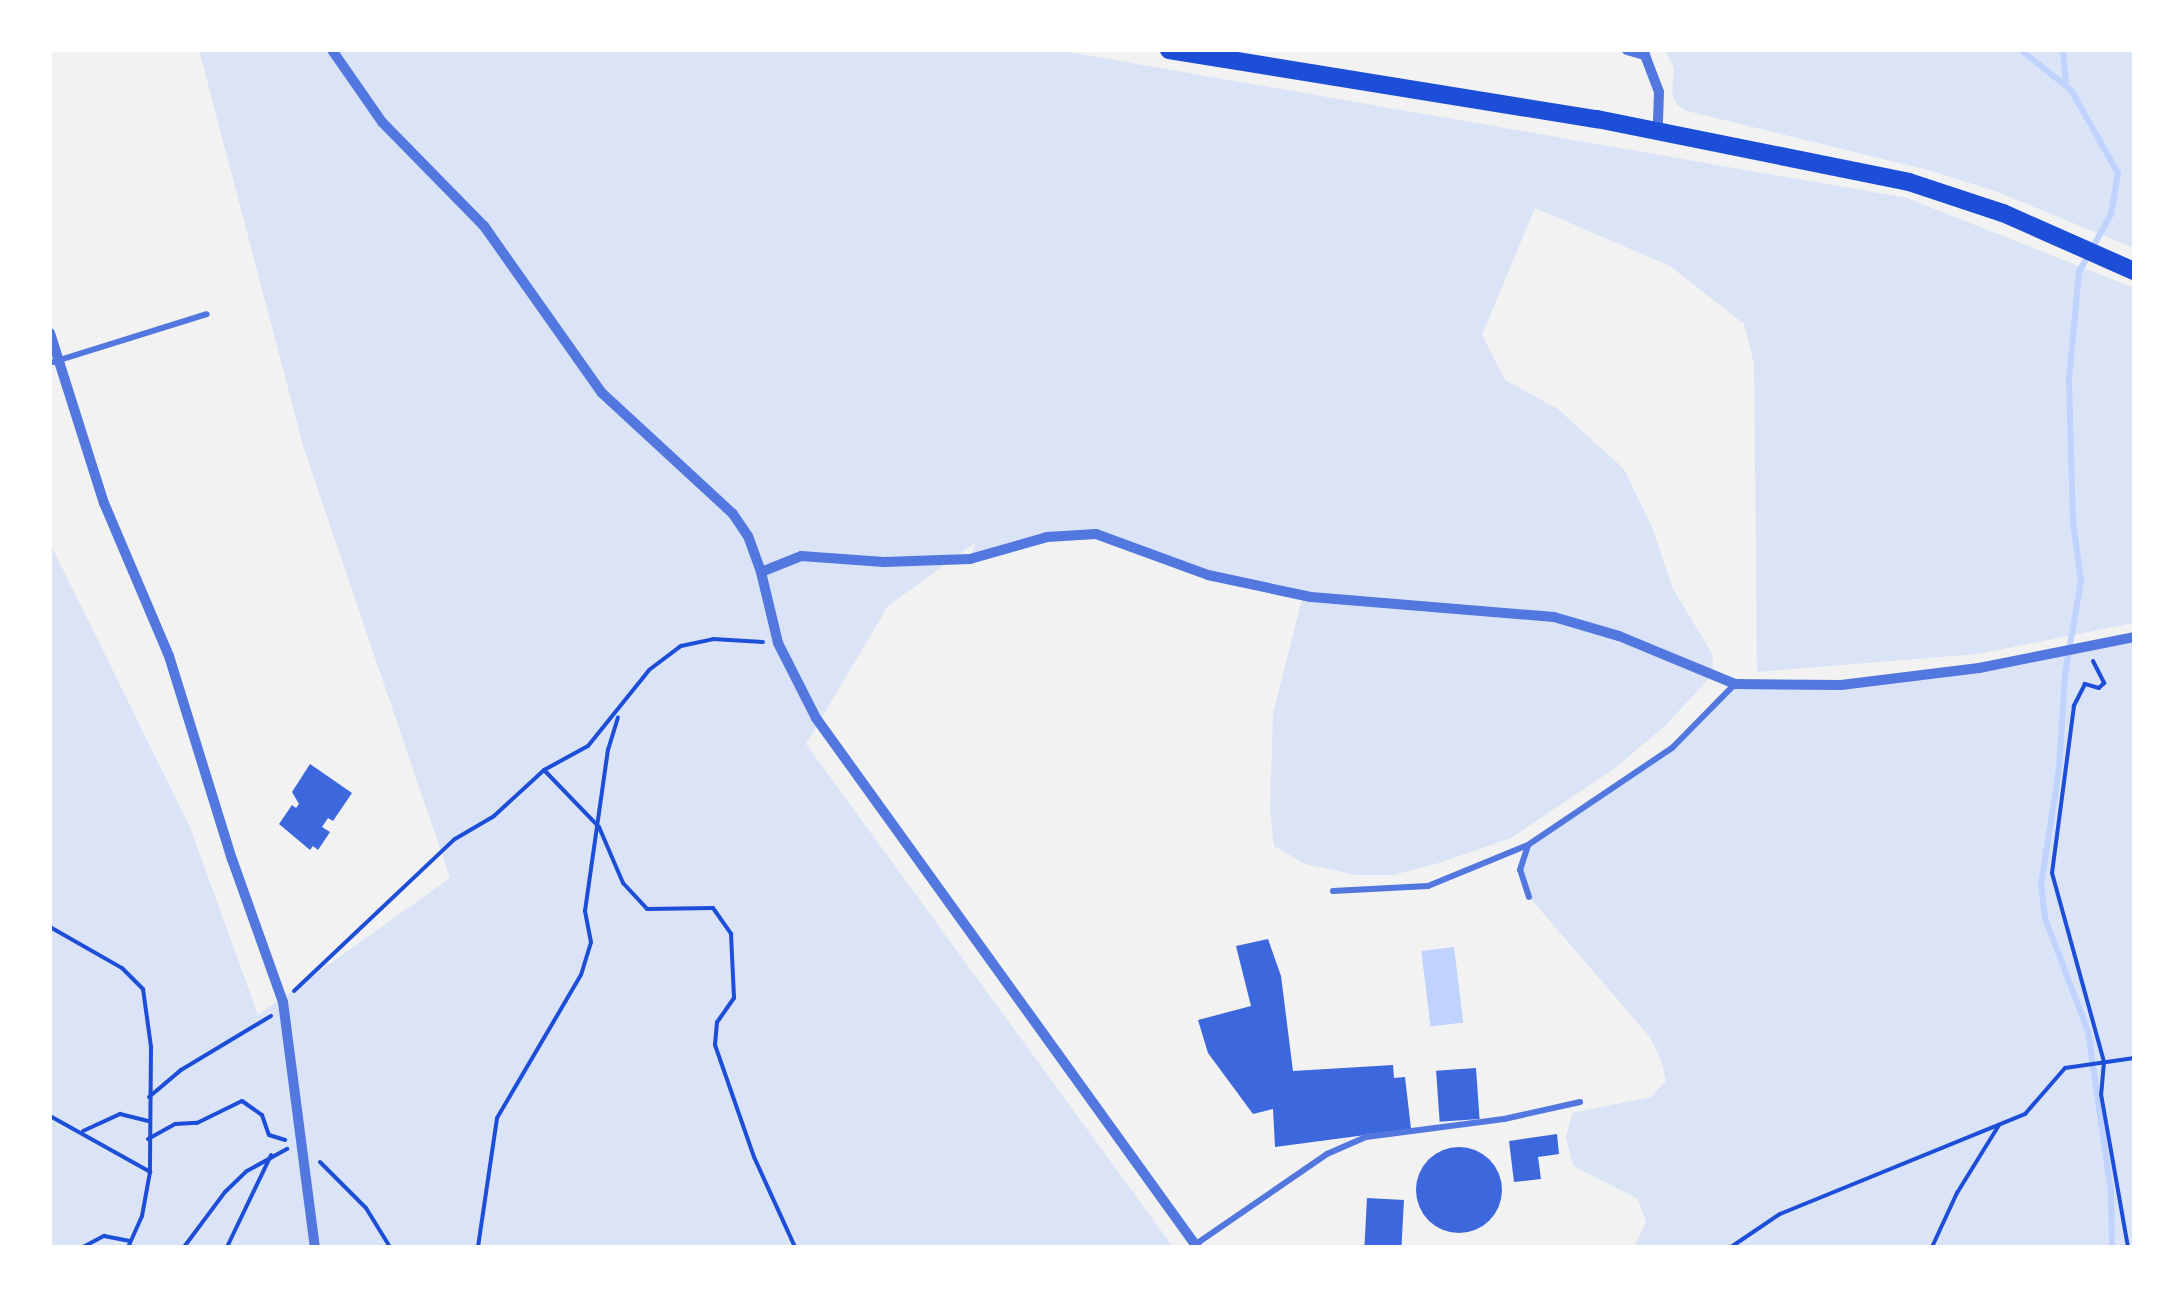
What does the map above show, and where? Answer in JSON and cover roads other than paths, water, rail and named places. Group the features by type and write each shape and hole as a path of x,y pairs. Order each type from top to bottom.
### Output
{"main road":[{"path":"1168,50 1658,130 1933,188 2037,226 2131,269"}],"street":[{"path":"332,50 382,122 484,226 602,393 733,514 748,536 778,643 816,718 1196,1246"},
{"path":"1627,50 1644,52 1658,92 1658,130"},
{"path":"50,333 54,361 104,503 169,656 232,859 284,1002 315,1247"},
{"path":"760,572 802,556 884,562 970,559 1047,537 1096,534 1208,575 1311,598 1554,617 1619,636 1734,684 1840,685 2134,637"}],"lane":[{"path":"54,361 207,314"},
{"path":"1334,891 1428,886 1528,845 1672,748 1734,684"},
{"path":"1528,845 1520,870 1529,897"},
{"path":"1196,1246 1327,1154 1366,1137 1504,1119 1580,1102"}],"water":[{"path":"1454,947 1463,1022 1431,1026 1421,951"}],"waterway":[{"path":"2021,50 2071,90 2118,173 2111,214 2079,272 2069,379 2073,522 2081,581 2065,674 2059,769 2041,885 2045,918 2088,1031 2111,1193 2112,1247"},
{"path":"2063,50 2066,83"}]}
